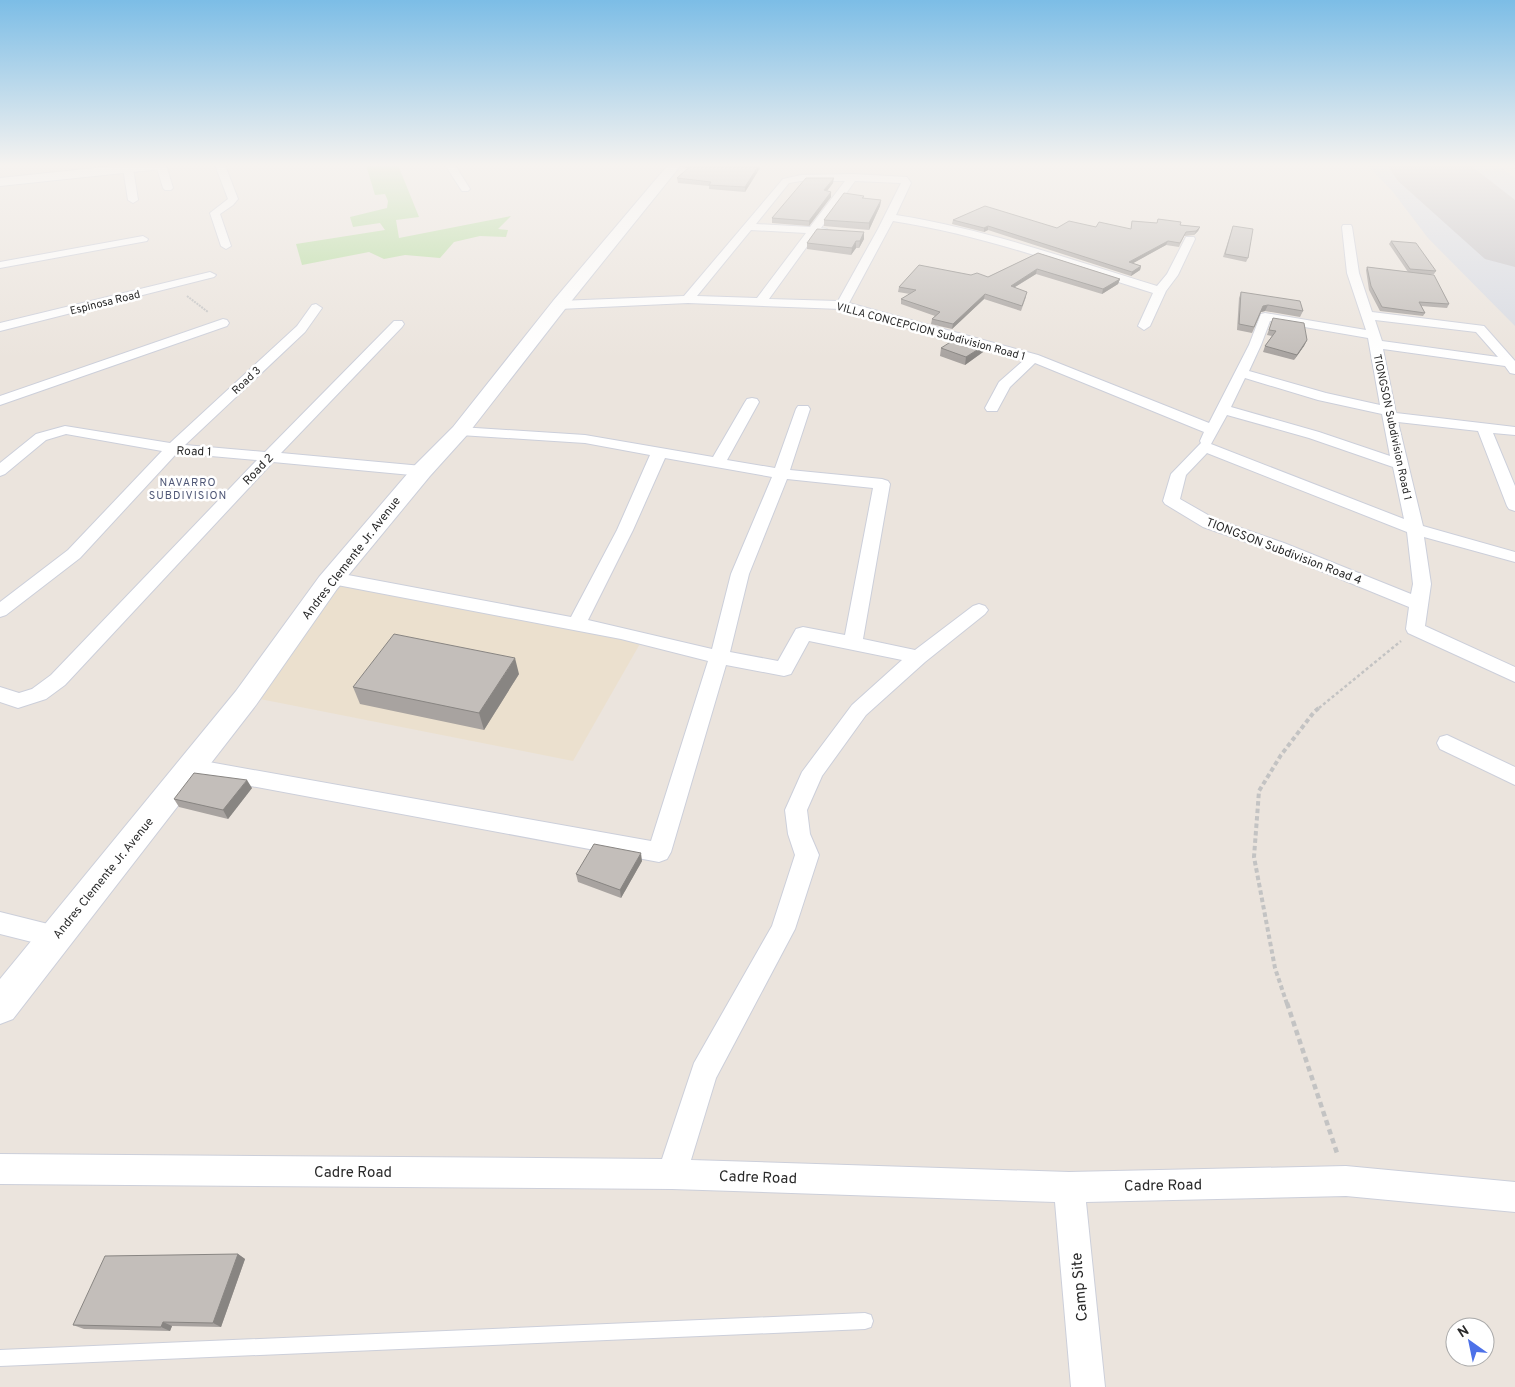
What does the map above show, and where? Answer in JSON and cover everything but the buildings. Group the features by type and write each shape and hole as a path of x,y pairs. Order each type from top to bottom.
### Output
{"main road":[{"name":"Andres Clemente Jr. Avenue","path":"0,1007 246,698 332,578 422,470 460,431 559,305 622,230"}],"street":[{"path":"221,230 226,246"},
{"path":"688,299 748,230"},
{"path":"793,230 832,232"},
{"path":"842,305 874,235 879,230"},
{"path":"955,230 1160,291"},
{"name":"TIONGSON Subdivision Road 1","path":"1347,230 1353,273 1374,339 1415,529 1422,584 1415,629"},
{"path":"762,301 813,231"},
{"path":"1144,326 1160,291 1172,275 1190,238"},
{"path":"0,265 142,239"},
{"name":"Espinosa Road","path":"0,327 210,276"},
{"name":"VILLA CONCEPCION Subdivision Road 1","path":"559,305 688,299 842,305 1033,358 1212,430"},
{"name":"Road 3","path":"173,448 300,329 316,308"},
{"path":"1367,316 1480,330 1512,367"},
{"path":"1512,367 1265,317 1242,373 1204,447 1415,529 1515,557"},
{"path":"0,401 223,324"},
{"name":"Road 2","path":"0,694 18,701 39,694 58,680 398,324"},
{"path":"992,408 1004,385 1033,358"},
{"path":"1242,373 1323,397 1390,414 1515,431"},
{"path":"716,463 752,402"},
{"path":"192,767 659,852 719,657 740,574 781,474 803,409"},
{"path":"1224,410 1314,435 1400,464"},
{"path":"1484,428 1515,506"},
{"path":"0,471 41,437 65,430 173,448"},
{"path":"460,431 585,439 781,474 882,484 853,642"},
{"name":"TIONGSON Subdivision Road 4","path":"1204,447 1180,474 1171,501 1209,523 1278,547 1419,604"},
{"name":"Road 1","path":"0,611 74,554 173,448 422,470"},
{"path":"578,624 625,530 660,453"},
{"path":"332,578 578,624 719,657 784,669 803,633 918,657"},
{"path":"672,1174 704,1073 783,929 807,855 799,834 796,810 813,772 859,710 918,657 979,610"},
{"path":"1415,629 1515,676"},
{"path":"1447,742 1515,777"},
{"path":"0,922 56,937"},
{"name":"Cadre Road","path":"0,1169 672,1174 1069,1187 1346,1181 1515,1197"},
{"name":"Camp Site","path":"1069,1187 1088,1387"}],"lane":[{"path":"0,1358 865,1321"}],"path":[{"path":"172,285 223,324"},
{"path":"1346,1181 1275,968 1254,857 1259,791 1281,755 1314,712 1415,629"}],"shaded area":[{"path":"1422,230 1515,230 1515,326"},
{"path":"341,584 641,642 573,761 260,699"}],"green space":[{"path":"398,230 399,238 441,230 508,230 506,237 480,236 454,242 440,258 405,255 384,259 369,252 302,265 296,244"}],"runway":[{"path":"1502,230 1515,241"}],"district":[{"name":"NAVARRO SUBDIVISION","path":"188,488"}]}
